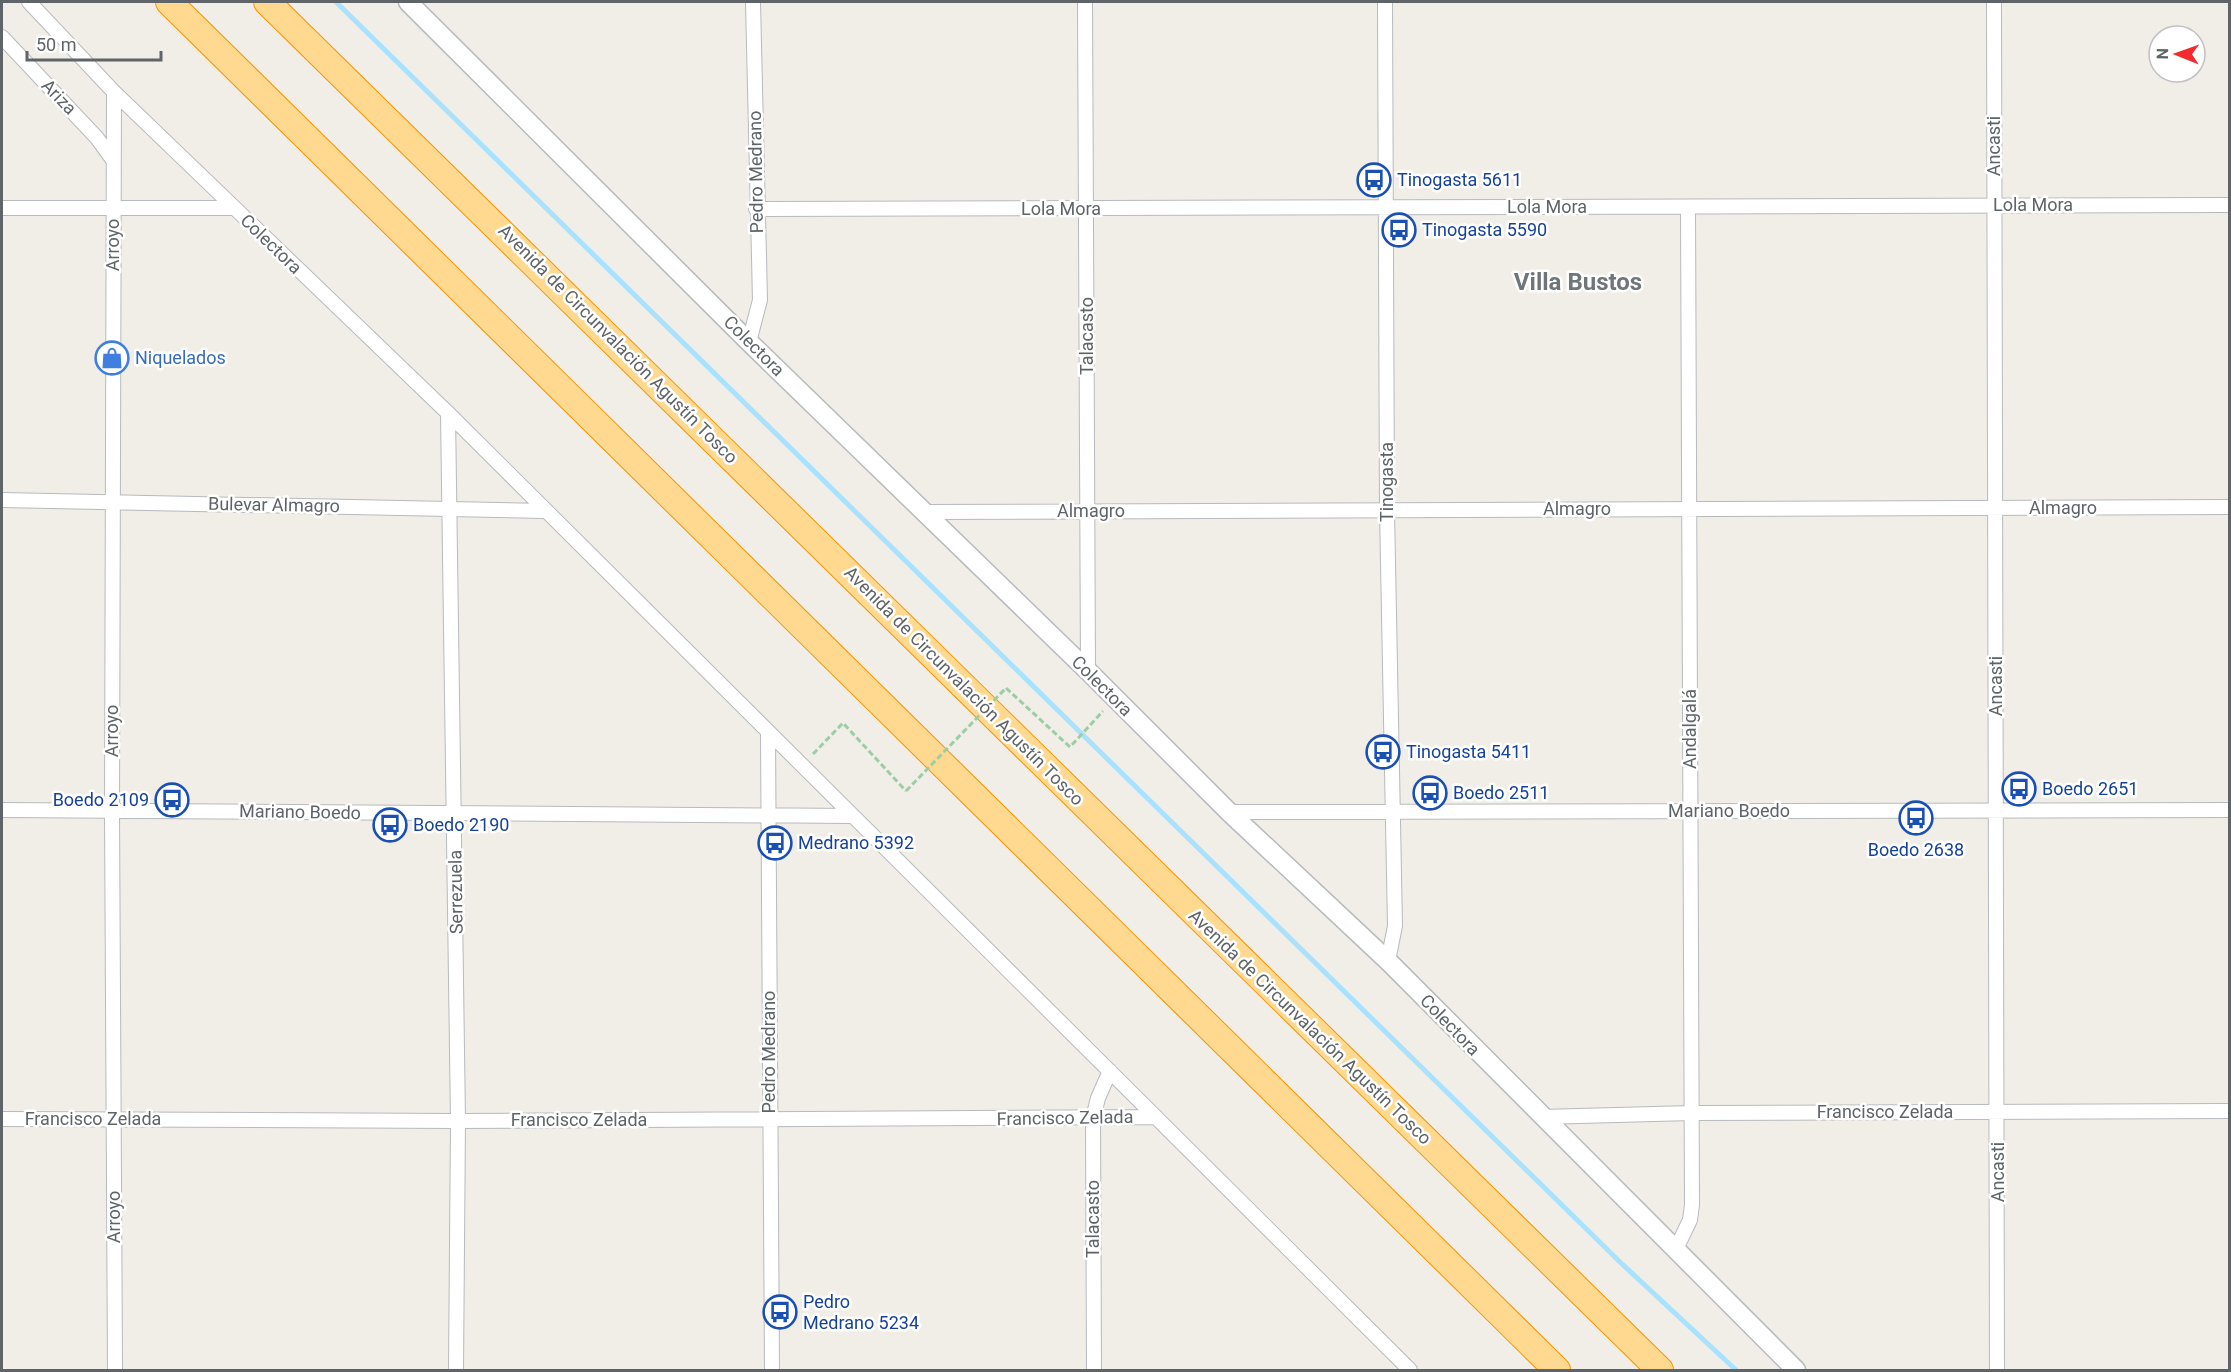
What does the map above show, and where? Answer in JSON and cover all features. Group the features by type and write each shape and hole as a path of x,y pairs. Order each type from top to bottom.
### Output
{"highway":[{"path":"169,2 1557,1371"},
{"name":"Avenida de Circunvalación Agustín Tosco","path":"267,2 1660,1371"}],"street":[{"name":"Colectora","path":"29,2 114,92 448,413 1410,1371"},
{"name":"Colectora","path":"408,2 749,342 1088,671 1229,812 1388,961 1796,1371"},
{"name":"Pedro Medrano","path":"749,342 760,300 756,209 753,2"},
{"name":"Talacasto","path":"1085,2 1088,671"},
{"name":"Tinogasta","path":"1385,2 1387,510 1395,926 1388,961"},
{"name":"Ancasti","path":"1994,2 1997,1371"},
{"name":"Ariza","path":"2,37 97,138 113,160"},
{"name":"Arroyo","path":"114,92 112,811 115,1371"},
{"name":"Lola Mora","path":"756,209 2229,205"},
{"name":"Andalgalá","path":"1676,1249 1690,1220 1692,1205 1688,207"},
{"path":"2,208 234,208"},
{"name":"Serrezuela","path":"448,413 458,1121 456,1371"},
{"name":"Bulevar Almagro","path":"2,500 546,511"},
{"name":"Almagro","path":"924,512 2229,507"},
{"name":"Pedro Medrano","path":"768,734 772,1371"},
{"name":"Mariano Boedo","path":"2,810 851,816"},
{"name":"Mariano Boedo","path":"1229,812 2229,810"},
{"name":"Talacasto","path":"1094,1371 1093,1118 1098,1098 1110,1071"},
{"name":"Francisco Zelada","path":"1541,1117 1692,1113 2229,1111"},
{"name":"Francisco Zelada","path":"2,1119 458,1121 1156,1117"}],"path":[{"path":"820,761 812,753 843,723 906,791 1006,688 1070,747 1104,710 1111,717"}],"waterway":[{"path":"336,2 1621,1263 1736,1370"}],"place":[{"name":"Tinogasta 5611","path":"1374,180"},
{"name":"Tinogasta 5590","path":"1399,230"},
{"name":"Niquelados","path":"112,358"},
{"name":"Tinogasta 5411","path":"1383,752"},
{"name":"Boedo 2651","path":"2019,789"},
{"name":"Boedo 2511","path":"1430,793"},
{"name":"Boedo 2109","path":"172,800"},
{"name":"Boedo 2638","path":"1916,818"},
{"name":"Boedo 2190","path":"390,825"},
{"name":"Medrano 5392","path":"775,843"},
{"name":"Pedro Medrano 5234","path":"780,1312"}],"district":[{"name":"Villa Bustos","path":"1578,282"}]}
